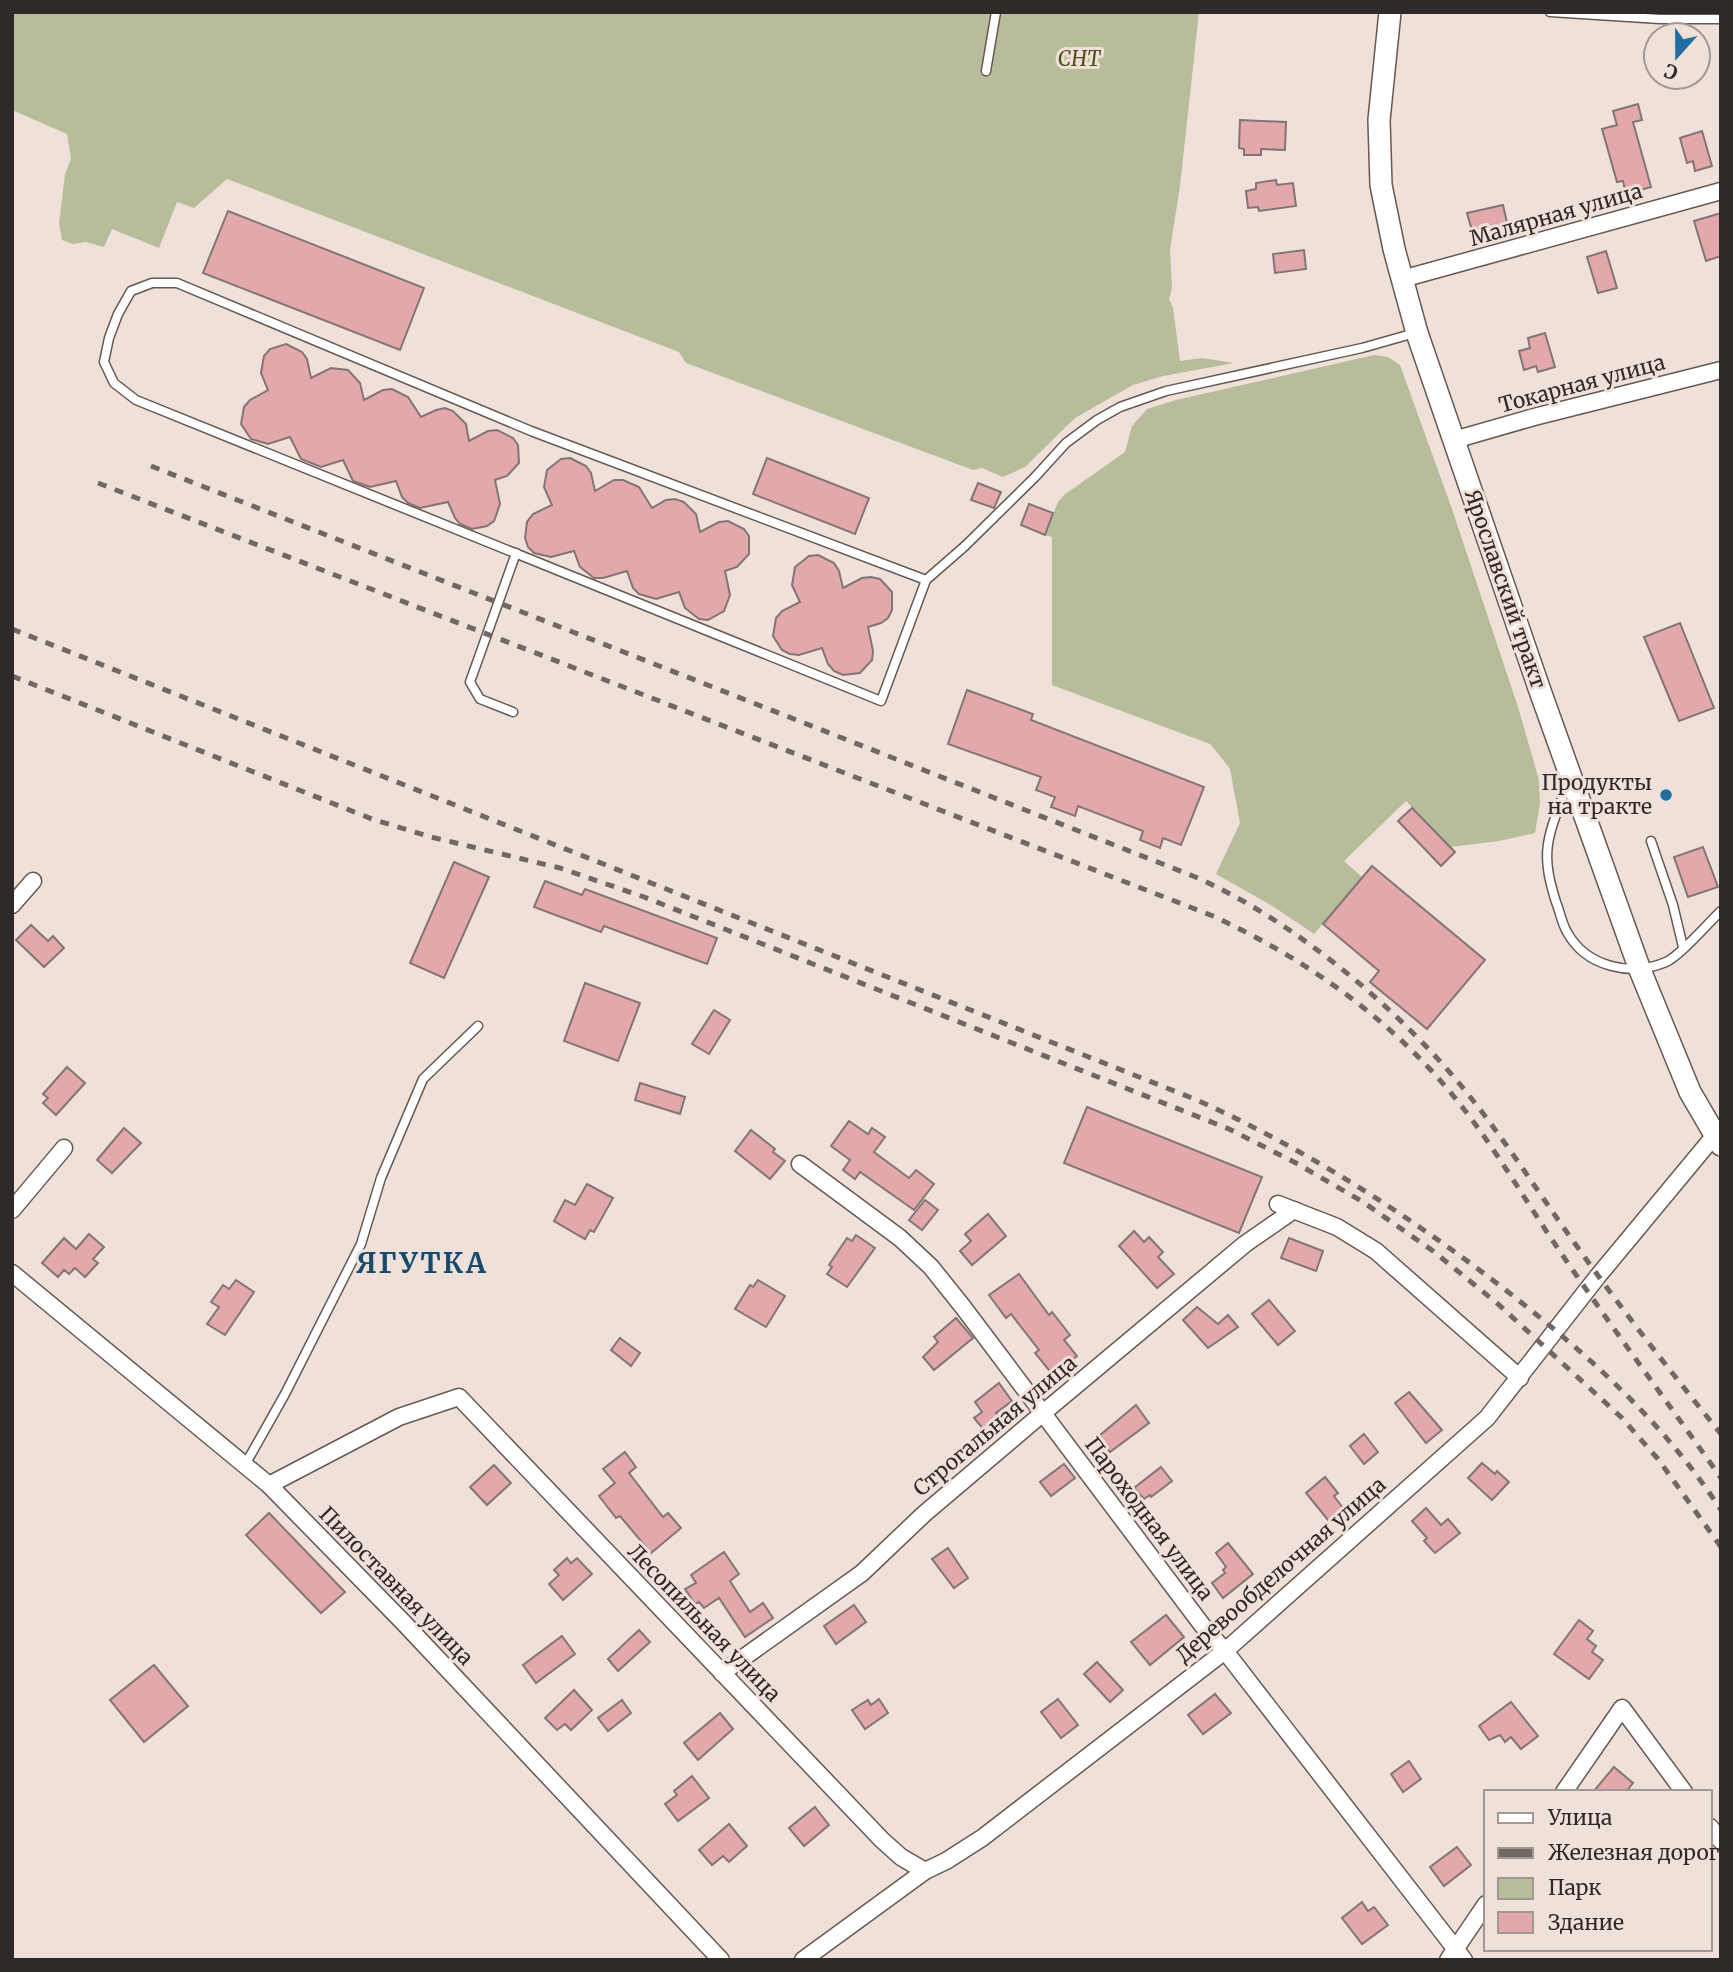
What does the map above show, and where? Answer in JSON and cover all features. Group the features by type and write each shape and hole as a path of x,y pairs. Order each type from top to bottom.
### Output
{"street":[{"name":"Ярославский тракт","path":"1390,12 1382,77 1380,155 1386,216 1417,333 1640,970 1690,1092 1718,1140"},
{"name":"Малярная улица","path":"1402,279 1721,191"},
{"name":"Токарная улица","path":"1454,440 1721,370"},
{"path":"12,905 33,881"},
{"name":"Деревообделочная улица","path":"803,1960 925,1871 982,1838 1225,1651 1487,1418 1598,1276 1718,1140"},
{"path":"12,1210 64,1148"},
{"name":"Пароходная улица","path":"800,1164 900,1238 931,1267 1456,1956"},
{"path":"1278,1203 1337,1227 1376,1251 1520,1378"},
{"name":"Строгальная улица","path":"722,1673 862,1573 924,1514 1043,1413 1245,1244 1293,1210"},
{"name":"Пилоставная улица","path":"12,1273 269,1485 403,1622 721,1960"},
{"name":"Лесопильная улица","path":"269,1485 399,1416 459,1396 882,1840 901,1857 925,1871"},
{"path":"1565,1790 1622,1707 1683,1790"},
{"path":"1456,1956 1484,1907"}],"lane":[{"path":"986,71 996,12"},
{"path":"1550,12 1660,19 1721,19"},
{"path":"926,580 531,430 177,283 152,283 131,291 109,338 104,362 114,383 136,400 881,701 926,580 965,546 1066,443 1097,420 1120,407 1166,391 1362,348 1417,333"},
{"path":"513,712 480,699 470,682 516,553"},
{"path":"1571,777 1552,825 1548,865 1551,885 1566,931 1588,956 1602,964 1640,970 1668,961 1721,911"},
{"path":"1651,841 1673,905 1683,947"},
{"path":"245,1465 285,1394 361,1244 382,1178 424,1079 478,1026"}],"green space":[{"name":"СНТ","path":"12,12 1199,12 1180,186 1170,250 1172,288 1169,299 1173,308 1180,361 1202,358 1234,363 1163,376 1133,385 1075,418 1025,467 1003,477 982,468 973,470 686,363 679,352 227,179 194,208 177,202 159,248 112,229 104,247 86,242 73,244 62,240 59,224 65,174 71,159 67,134 12,110"},
{"path":"1374,355 1388,357 1400,365 1452,509 1518,707 1539,780 1540,803 1535,833 1450,847 1406,801 1344,861 1362,877 1314,934 1274,907 1216,874 1240,823 1230,769 1210,744 1052,685 1052,537 1045,535 1058,502 1125,452 1132,426 1147,409"}],"building":[{"path":"1638,104 1642,120 1633,122 1651,187 1626,194 1623,181 1617,182 1602,129 1617,125 1613,111"},
{"path":"1240,120 1286,122 1285,150 1261,149 1261,155 1244,155 1244,149 1239,148"},
{"path":"1702,131 1712,166 1695,171 1693,161 1687,163 1680,138"},
{"path":"1276,180 1277,185 1293,183 1296,206 1259,211 1258,207 1248,208 1246,191 1256,189 1256,183"},
{"path":"1503,205 1508,227 1473,234 1467,213"},
{"path":"228,211 424,288 400,350 203,273"},
{"path":"1721,213 1721,256 1706,261 1694,221"},
{"path":"1304,250 1306,269 1275,273 1273,254"},
{"path":"1606,251 1617,288 1598,293 1587,257"},
{"path":"1545,333 1555,367 1538,372 1536,366 1524,370 1519,351 1530,348 1528,338"},
{"path":"286,344 302,352 307,359 311,378 331,368 348,370 360,383 364,400 383,390 392,389 408,397 421,417 445,408 453,411 466,424 469,441 488,431 497,430 513,438 518,445 519,463 507,476 495,480 500,504 494,521 487,526 472,529 460,524 448,502 420,508 402,497 396,481 370,487 353,481 343,460 321,467 301,459 290,437 268,444 251,439 241,424 244,407 250,400 268,390 261,373 264,356 270,349"},
{"path":"570,458 586,466 591,473 595,491 614,480 623,480 639,487 652,508 666,500 684,502 696,514 700,532 719,522 728,521 744,529 749,536 749,554 737,567 725,571 730,595 724,611 708,620 699,619 685,608 679,592 656,599 639,594 633,588 627,571 594,578 580,567 574,551 551,557 534,553 525,538 527,522 533,514 552,505 544,487 547,470 561,459"},
{"path":"767,458 869,498 855,534 753,494"},
{"path":"978,483 1001,492 994,508 971,500"},
{"path":"1029,504 1053,513 1045,535 1021,525"},
{"path":"818,555 834,563 843,588 862,578 871,577 880,579 892,592 892,610 888,618 868,627 872,660 860,673 843,675 834,671 822,648 799,655 790,654 782,650 773,636 776,618 782,611 800,602 792,585 795,567 809,556"},
{"path":"1680,623 1714,708 1679,721 1644,637"},
{"path":"967,690 1033,714 1031,720 1204,787 1181,845 1163,838 1160,848 1140,840 1143,831 1078,806 1075,816 1051,807 1055,797 1036,790 1041,777 948,744"},
{"path":"1412,808 1455,852 1441,866 1398,821"},
{"path":"1703,847 1718,887 1688,897 1674,857"},
{"path":"454,862 489,877 444,978 410,963"},
{"path":"1372,866 1485,960 1427,1029 1370,982 1379,971 1323,924"},
{"path":"545,881 582,895 585,889 717,938 707,964 604,926 601,932 534,907"},
{"path":"31,925 48,941 53,936 64,948 44,967 16,940"},
{"path":"585,983 640,1003 618,1061 564,1041"},
{"path":"714,1010 730,1020 709,1054 692,1044"},
{"path":"67,1067 85,1083 56,1115 43,1103 48,1098 43,1094"},
{"path":"640,1083 685,1097 680,1114 635,1100"},
{"path":"1087,1107 1262,1177 1239,1233 1064,1163"},
{"path":"849,1121 868,1134 872,1128 885,1137 874,1152 909,1178 916,1170 934,1184 914,1210 860,1172 855,1179 843,1170 850,1160 831,1146"},
{"path":"124,1128 141,1143 112,1173 97,1160"},
{"path":"751,1130 775,1149 773,1152 785,1161 770,1179 735,1151"},
{"path":"587,1184 613,1198 594,1232 590,1230 585,1239 554,1221 565,1200 575,1205"},
{"path":"925,1200 938,1210 922,1230 909,1220"},
{"path":"988,1214 1006,1236 972,1265 960,1251 971,1241 965,1234"},
{"path":"1134,1231 1144,1242 1149,1237 1163,1252 1158,1257 1174,1274 1157,1288 1119,1246"},
{"path":"89,1234 104,1247 93,1259 98,1263 85,1277 75,1268 69,1274 64,1270 58,1277 42,1263 64,1238 76,1249"},
{"path":"856,1235 875,1248 847,1287 827,1274 832,1267 829,1265 847,1238 852,1241"},
{"path":"1289,1238 1323,1251 1316,1271 1281,1258"},
{"path":"1019,1274 1049,1315 1052,1312 1070,1335 1064,1340 1077,1356 1053,1375 1035,1353 1039,1350 1011,1314 1006,1318 989,1295"},
{"path":"236,1280 254,1292 225,1335 207,1324 219,1307 211,1302 223,1285 229,1289"},
{"path":"758,1280 785,1296 766,1327 735,1309 750,1285 753,1287"},
{"path":"1269,1300 1295,1331 1278,1345 1252,1314"},
{"path":"1197,1307 1218,1324 1228,1315 1238,1327 1208,1348 1183,1320"},
{"path":"956,1318 973,1338 934,1370 923,1357 938,1342 934,1337"},
{"path":"620,1338 640,1353 631,1366 611,1350"},
{"path":"999,1383 1012,1401 996,1413 1000,1418 984,1430 974,1418 982,1412 975,1402"},
{"path":"1409,1392 1442,1430 1426,1443 1395,1403"},
{"path":"1136,1405 1149,1423 1110,1452 1099,1436"},
{"path":"1364,1434 1378,1452 1364,1464 1350,1446"},
{"path":"625,1452 636,1467 629,1473 663,1517 668,1513 681,1528 651,1553 620,1516 616,1518 599,1496 615,1483 603,1469"},
{"path":"1482,1463 1509,1482 1492,1500 1468,1478"},
{"path":"1064,1464 1075,1478 1051,1496 1040,1482"},
{"path":"494,1465 511,1483 487,1505 470,1487"},
{"path":"1161,1467 1172,1481 1151,1497 1150,1495 1144,1499 1134,1488"},
{"path":"1325,1477 1338,1493 1334,1496 1343,1508 1328,1520 1306,1493"},
{"path":"1426,1508 1441,1525 1448,1519 1460,1533 1435,1553 1424,1541 1427,1538 1412,1521"},
{"path":"269,1513 345,1592 321,1613 246,1535"},
{"path":"1228,1543 1253,1574 1223,1598 1212,1583 1225,1573 1223,1570 1226,1567 1216,1553"},
{"path":"948,1548 968,1578 954,1588 932,1559"},
{"path":"724,1552 739,1574 730,1581 750,1612 763,1603 773,1618 745,1637 719,1598 704,1608 699,1602 695,1604 685,1589 696,1583 691,1575"},
{"path":"567,1558 571,1563 577,1558 592,1574 563,1600 549,1584 559,1575 554,1570"},
{"path":"854,1605 866,1622 836,1644 824,1626"},
{"path":"1166,1615 1184,1637 1150,1665 1131,1642"},
{"path":"1579,1620 1593,1631 1587,1639 1596,1646 1592,1652 1603,1660 1589,1679 1554,1654"},
{"path":"639,1630 650,1642 618,1671 608,1659"},
{"path":"562,1636 575,1654 536,1683 523,1665"},
{"path":"1097,1662 1123,1690 1110,1702 1084,1674"},
{"path":"154,1665 188,1706 144,1742 110,1700"},
{"path":"574,1690 592,1710 571,1730 565,1724 557,1730 545,1718"},
{"path":"1215,1694 1231,1713 1203,1734 1188,1715"},
{"path":"879,1699 888,1713 865,1729 852,1710 868,1700 871,1705"},
{"path":"1058,1699 1078,1725 1061,1738 1041,1712"},
{"path":"622,1700 631,1713 608,1731 598,1718"},
{"path":"1511,1702 1538,1736 1521,1749 1511,1737 1505,1742 1500,1735 1489,1740 1479,1726"},
{"path":"720,1713 733,1729 698,1760 684,1743"},
{"path":"1409,1761 1421,1779 1403,1792 1391,1774"},
{"path":"1614,1767 1633,1783 1628,1790 1595,1790"},
{"path":"692,1776 709,1798 678,1821 665,1804 677,1795 674,1791"},
{"path":"815,1807 829,1825 804,1846 789,1828"},
{"path":"729,1824 747,1846 729,1862 723,1856 712,1865 699,1850"},
{"path":"1457,1847 1471,1865 1444,1886 1430,1867"},
{"path":"1362,1902 1368,1911 1374,1907 1388,1925 1362,1944 1342,1918"}],"railway":[{"path":"151,466 1193,876 1271,918 1347,973 1383,1004 1448,1070 1501,1138 1611,1293 1721,1434"},
{"path":"98,483 1213,916 1284,953 1350,997 1380,1022 1410,1048 1463,1108 1581,1281 1721,1478"},
{"path":"12,629 1197,1100 1238,1119 1317,1162 1393,1209 1534,1313 1593,1363 1648,1418 1674,1447 1721,1510"},
{"path":"12,676 372,819 431,837 560,868 644,897 1229,1129 1296,1163 1363,1202 1433,1251 1498,1304 1622,1418 1658,1459 1721,1547"}],"place":[{"name":"Продукты на тракте","path":"1666,795"}],"district":[{"name":"ЯГУТКА","path":"422,1263"}]}
